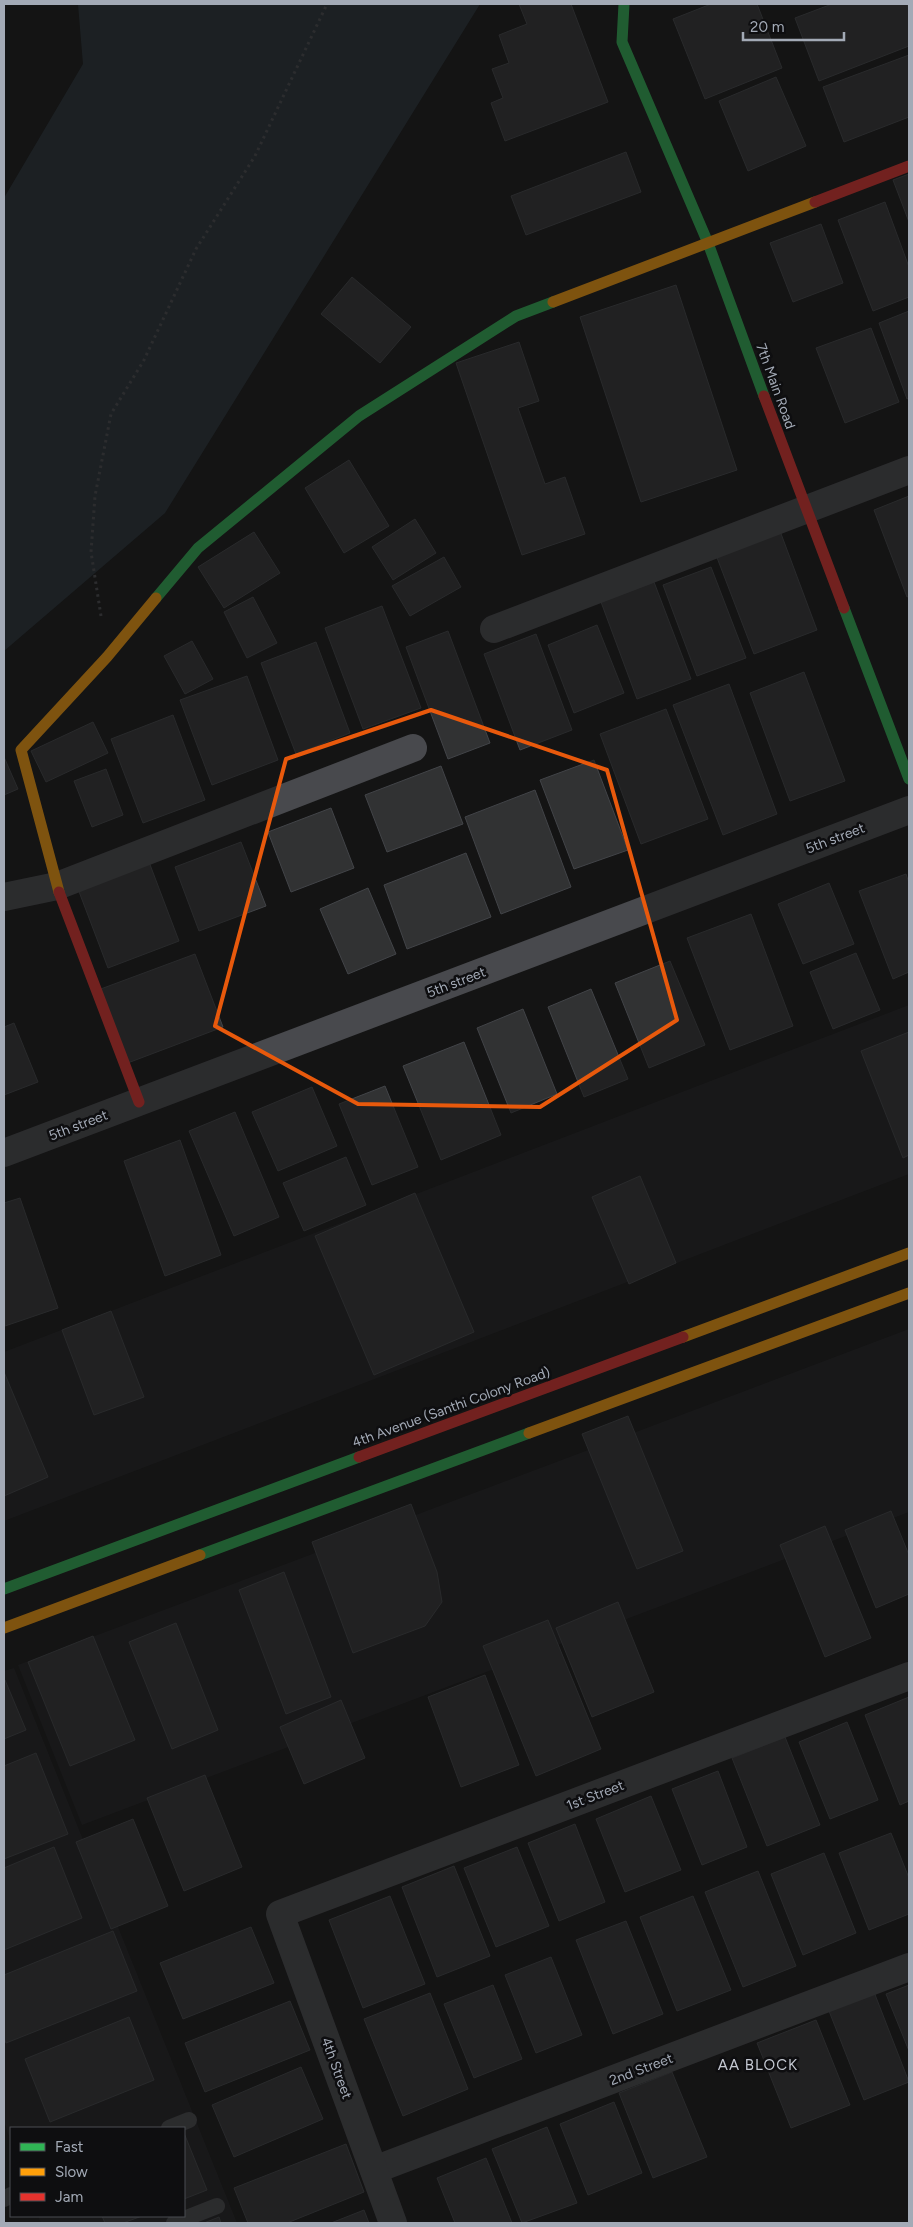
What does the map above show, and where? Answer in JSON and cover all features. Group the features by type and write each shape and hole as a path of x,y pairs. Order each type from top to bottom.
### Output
{"street":[{"name":"7th Main Road","path":"624,4 622,42 708,244 909,779"},
{"path":"139,1102 57,886 21,750 106,657 198,548 359,416 516,316 909,166"},
{"path":"494,629 909,470"},
{"path":"4,897 57,886 413,748"},
{"name":"5th street","path":"4,1153 909,810"},
{"name":"4th Avenue (Santhi Colony Road)","path":"4,1588 909,1253"},
{"path":"4,1628 909,1293"},
{"name":"1st Street","path":"280,1914 909,1676"},
{"name":"4th Street","path":"280,1914 393,2223"},
{"name":"2nd Street","path":"374,2170 909,1967"}],"lane":[{"path":"172,2127 189,2120"},
{"path":"174,2223 217,2206"}],"path":[{"path":"106,657 91,552 95,496 111,414 144,360 196,249 255,156 327,4"}],"highlighted area":[{"path":"431,710 607,770 677,1020 540,1107 358,1104 215,1026 286,759"}],"shaded area":[{"path":"78,4 480,4 165,513 4,651 4,198 83,64"},
{"path":"909,1005 909,1174 4,1521 4,1352"},
{"path":"909,1329 909,1512 82,1825 18,1665"},
{"path":"14,1668 237,2223 41,2223 38,2217 185,2217 185,2127 10,2127 10,2139 4,2121 4,1671"}],"building":[{"path":"519,4 571,4 608,102 505,141 491,103 503,98 492,69 509,63 499,35 527,24"},
{"path":"711,4 757,4 782,68 705,99 673,19"},
{"path":"832,4 907,4 909,10 909,46 819,81 795,18"},
{"path":"909,55 909,117 844,142 823,87"},
{"path":"776,77 806,146 748,171 719,101"},
{"path":"626,152 641,192 526,235 511,196"},
{"path":"909,174 909,222 893,180"},
{"path":"885,202 909,267 909,297 873,311 838,220"},
{"path":"821,224 843,283 793,302 770,243"},
{"path":"352,277 411,327 380,363 321,314"},
{"path":"676,285 737,470 641,502 580,317"},
{"path":"909,311 909,398 907,399 879,323"},
{"path":"871,328 899,402 845,423 816,348"},
{"path":"519,342 539,401 518,408 545,484 565,477 585,534 522,555 456,363"},
{"path":"349,460 389,526 344,553 305,488"},
{"path":"909,496 909,596 907,597 874,510"},
{"path":"415,519 436,553 393,580 372,547"},
{"path":"780,531 817,630 754,654 716,555"},
{"path":"254,532 280,573 224,608 198,567"},
{"path":"444,557 461,587 410,616 392,586"},
{"path":"711,567 746,658 697,676 663,585"},
{"path":"654,582 691,679 637,699 601,602"},
{"path":"253,597 277,643 247,658 224,612"},
{"path":"382,606 421,708 363,729 325,628"},
{"path":"597,625 624,693 574,713 548,645"},
{"path":"448,631 490,743 448,759 406,647"},
{"path":"536,634 572,730 520,750 484,654"},
{"path":"192,641 213,679 185,694 164,656"},
{"path":"316,642 350,733 296,754 261,663"},
{"path":"804,672 845,781 790,801 750,693"},
{"path":"247,676 278,760 212,785 180,700"},
{"path":"729,684 777,814 723,835 673,705"},
{"path":"666,709 708,819 641,844 600,734"},
{"path":"173,715 205,800 143,823 111,739"},
{"path":"93,722 108,753 46,782 31,751"},
{"path":"4,757 18,789 4,795"},
{"path":"594,760 628,850 574,869 540,780"},
{"path":"441,766 463,824 387,852 365,795"},
{"path":"106,769 123,815 92,827 74,781"},
{"path":"535,790 571,887 501,914 465,817"},
{"path":"331,808 354,868 291,892 268,832"},
{"path":"241,842 266,906 199,931 175,867"},
{"path":"466,853 491,917 407,949 384,885"},
{"path":"149,862 179,941 108,968 78,889"},
{"path":"906,874 909,883 909,972 893,979 859,891"},
{"path":"829,883 854,944 803,964 778,904"},
{"path":"368,888 396,954 348,974 320,909"},
{"path":"751,914 793,1026 730,1050 687,938"},
{"path":"856,953 880,1010 833,1029 810,972"},
{"path":"195,954 223,1027 125,1064 98,990"},
{"path":"670,961 705,1045 649,1068 615,983"},
{"path":"591,989 628,1079 584,1097 548,1007"},
{"path":"523,1009 557,1094 511,1113 477,1028"},
{"path":"14,1023 38,1082 4,1095 4,1027"},
{"path":"909,1032 909,1155 903,1158 861,1051"},
{"path":"464,1042 501,1135 441,1160 403,1066"},
{"path":"385,1086 418,1167 372,1185 339,1104"},
{"path":"312,1087 337,1146 278,1171 252,1112"},
{"path":"235,1112 279,1217 234,1236 189,1131"},
{"path":"180,1140 221,1255 165,1276 124,1161"},
{"path":"346,1157 366,1205 304,1231 283,1183"},
{"path":"640,1176 676,1263 629,1284 592,1197"},
{"path":"415,1193 474,1332 374,1375 315,1236"},
{"path":"20,1198 58,1308 5,1326 4,1203"},
{"path":"111,1311 144,1397 94,1415 62,1330"},
{"path":"4,1372 48,1477 4,1496"},
{"path":"628,1416 683,1551 637,1569 582,1434"},
{"path":"411,1504 437,1572 442,1602 425,1626 353,1653 312,1542"},
{"path":"891,1511 909,1555 909,1594 876,1608 845,1530"},
{"path":"825,1526 871,1638 825,1657 780,1545"},
{"path":"284,1572 331,1697 286,1714 239,1590"},
{"path":"618,1602 654,1692 592,1717 556,1628"},
{"path":"548,1620 601,1749 536,1776 483,1646"},
{"path":"176,1623 218,1730 172,1749 129,1642"},
{"path":"93,1636 135,1740 70,1766 28,1662"},
{"path":"485,1675 519,1765 461,1787 428,1697"},
{"path":"4,1680 26,1730 4,1739"},
{"path":"909,1697 909,1801 900,1805 865,1715"},
{"path":"341,1700 365,1758 304,1784 280,1727"},
{"path":"847,1722 878,1800 830,1819 799,1742"},
{"path":"785,1737 820,1825 767,1846 732,1758"},
{"path":"36,1753 68,1834 4,1859 4,1766"},
{"path":"718,1771 747,1847 702,1865 672,1789"},
{"path":"205,1775 242,1867 184,1891 147,1798"},
{"path":"651,1796 681,1870 625,1892 596,1819"},
{"path":"133,1819 168,1906 111,1929 76,1842"},
{"path":"575,1824 605,1902 559,1921 528,1843"},
{"path":"891,1833 909,1878 909,1914 869,1930 839,1853"},
{"path":"54,1847 82,1918 4,1950 4,1868"},
{"path":"517,1847 549,1926 496,1947 464,1868"},
{"path":"824,1853 856,1933 803,1955 771,1874"},
{"path":"454,1866 490,1956 437,1977 402,1887"},
{"path":"758,1871 796,1966 743,1987 705,1892"},
{"path":"390,1896 425,1984 363,2008 329,1920"},
{"path":"693,1896 731,1990 677,2011 640,1917"},
{"path":"626,1921 663,2014 613,2034 576,1940"},
{"path":"251,1927 274,1983 183,2019 160,1963"},
{"path":"113,1931 137,1991 6,2043 4,2038 4,1975"},
{"path":"551,1957 582,2035 536,2053 505,1975"},
{"path":"493,1985 522,2059 474,2078 444,2004"},
{"path":"909,1985 909,2051 886,1994"},
{"path":"874,1992 909,2082 864,2100 829,2011"},
{"path":"430,1993 468,2089 403,2116 364,2019"},
{"path":"290,2001 310,2050 205,2092 185,2043"},
{"path":"129,2017 154,2080 50,2122 25,2059"},
{"path":"816,2020 850,2105 791,2128 757,2043"},
{"path":"301,2067 323,2119 234,2157 212,2105"},
{"path":"672,2072 707,2157 653,2178 619,2093"},
{"path":"614,2102 642,2173 588,2195 560,2124"},
{"path":"547,2127 577,2203 522,2223 492,2149"},
{"path":"185,2135 207,2190 185,2199"},
{"path":"346,2144 364,2192 287,2223 248,2223 234,2188"},
{"path":"486,2158 512,2223 455,2223 437,2178"},
{"path":"364,2210 369,2223 331,2223"},
{"path":"102,2217 139,2217 123,2223 105,2223"},
{"path":"219,2217 221,2223 204,2223"}],"traffic: fast":[{"path":"624,4 622,42 708,243 764,396"},
{"path":"156,598 198,548 359,416 516,316 553,302"},
{"path":"844,608 909,779"},
{"path":"200,1555 529,1433"},
{"path":"4,1589 359,1457"}],"traffic: slow":[{"path":"553,302 815,202"},
{"path":"59,892 21,750 107,657 156,598"},
{"path":"683,1337 909,1253"},
{"path":"529,1433 909,1293"},
{"path":"4,1628 200,1555"}],"traffic: jam":[{"path":"815,202 909,166"},
{"path":"764,396 844,608"},
{"path":"59,892 139,1102"},
{"path":"359,1457 683,1337"}],"district":[{"name":"AA BLOCK","path":"758,2065"}]}
